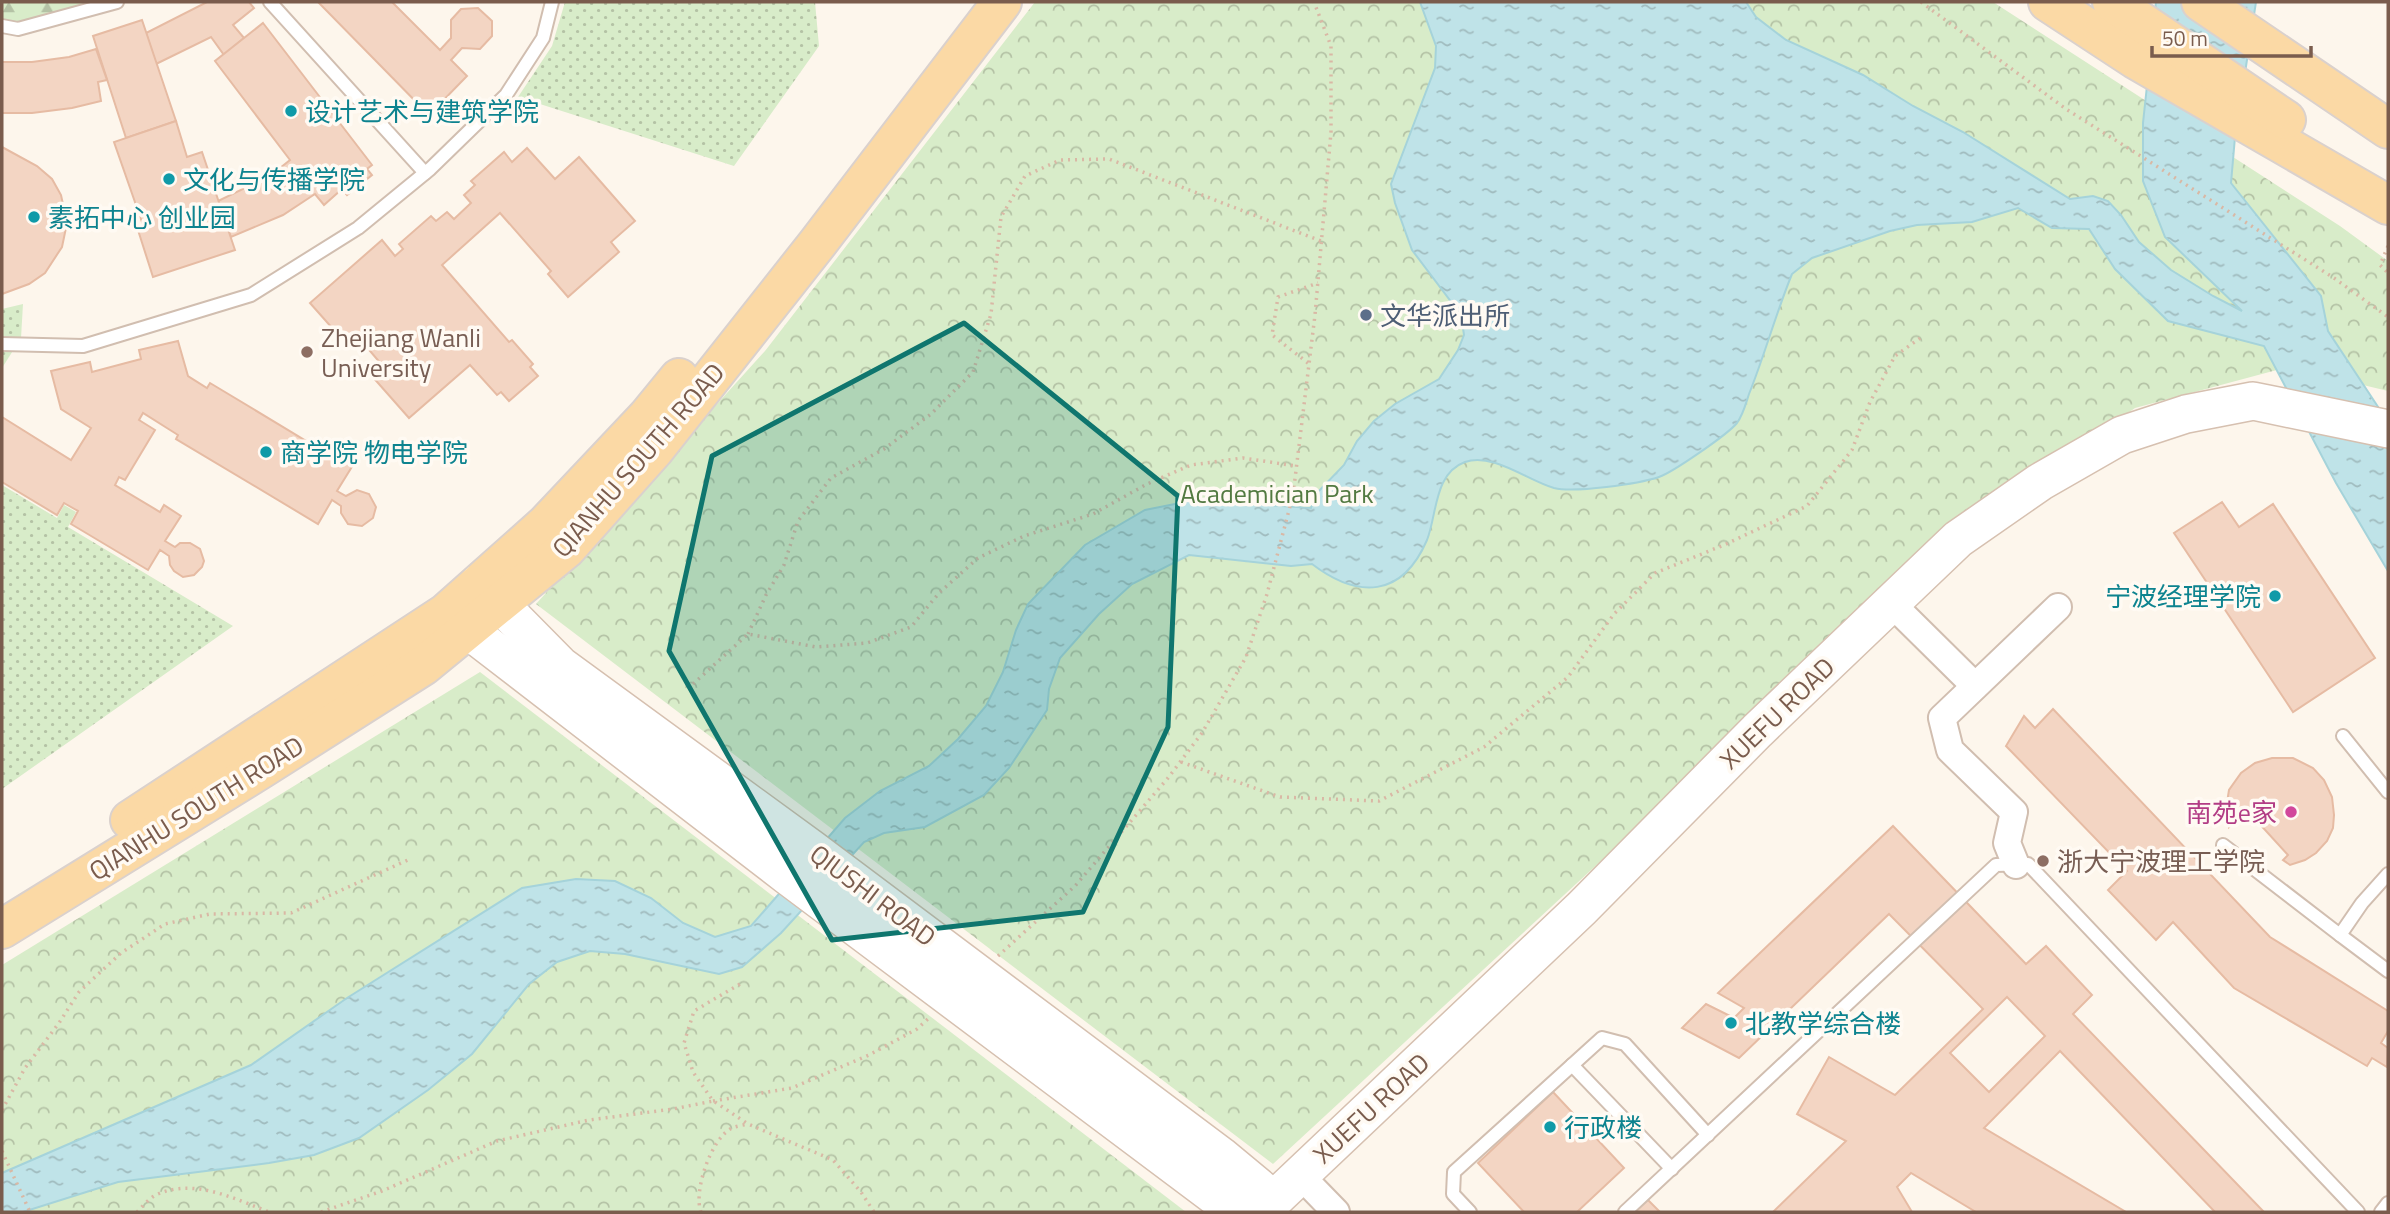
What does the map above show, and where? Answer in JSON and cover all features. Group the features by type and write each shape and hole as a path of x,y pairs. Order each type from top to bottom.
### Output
{"main road":[{"name":"QIANHU SOUTH ROAD","path":"489,594 546,524 647,417 744,299 973,2"},
{"name":"QIANHU SOUTH ROAD","path":"2,903 457,621 489,594 566,549 655,449 817,244 1002,2"},
{"path":"2048,2 2135,60 2268,122 2388,190"},
{"path":"2202,2 2240,21 2388,129"},
{"path":"2116,5 2268,122 2388,205"},
{"name":"QIANHU SOUTH ROAD","path":"2,929 423,666 457,621"}],"street":[{"name":"XUEFU ROAD","path":"1280,1200 1582,908 1758,731 1958,539 2040,482 2122,435 2186,414 2253,401 2388,429"},
{"name":"QIUSHI ROAD","path":"489,594 561,666 813,850 1280,1200"},
{"path":"1891,603 1975,686"},
{"path":"2016,864 2007,843 2014,812 1950,750 1942,718 2058,607"},
{"name":"QIUSHI ROAD","path":"457,621 789,877 1236,1212"},
{"path":"1280,1200 1336,1212"}],"lane":[{"path":"2,26 18,29 117,2"},
{"path":"270,2 425,173"},
{"path":"2,344 83,346 251,295 359,228 425,173 506,95 543,38 552,2"},
{"path":"2343,736 2388,792"},
{"path":"2223,845 2388,971"},
{"path":"1625,1212 1996,865 2028,864 2358,1212"},
{"path":"2340,935 2362,903 2388,874"},
{"path":"1469,1212 1453,1194 1454,1172 1602,1038 1625,1044 1708,1135"},
{"path":"1572,1065 1672,1168"},
{"path":"2381,1212 2388,1203"}],"path":[{"path":"978,974 1075,886 1181,762 1202,733 1246,657 1271,580 1293,495 1318,283 1331,132 1331,46 1314,2"},
{"path":"1921,2 2066,109 2334,278 2388,317"},
{"path":"692,684 748,634 784,565 798,521 831,478 893,442 930,414 973,372 991,314 1001,217 1025,176 1060,160 1109,159 1321,241"},
{"path":"2388,246 2379,265 2388,273"},
{"path":"1308,363 1272,335 1278,297 1318,283"},
{"path":"1181,762 1280,797 1378,801 1484,747 1568,677 1614,614 1655,573 1724,545 1807,506 1852,450 1870,402 1895,356 1923,336"},
{"path":"748,634 816,647 867,642 911,627 939,593 978,558 1024,536 1093,514 1147,484 1191,465 1243,458 1296,466"},
{"path":"2,1110 25,1068 59,1024 79,992 121,953 165,924 210,914 291,914 410,859"},
{"path":"740,984 694,1011 684,1043 693,1072 713,1101 748,1124 833,1160 861,1192 874,1212"},
{"path":"321,1212 382,1191 497,1141 589,1120 673,1109 792,1088 869,1055 918,1029 951,999"},
{"path":"701,1212 700,1189 714,1148 731,1129 748,1124"},
{"path":"3,1153 30,1212"},
{"path":"137,1212 155,1195 179,1188 213,1191 270,1212"},
{"path":"253,1212 259,1208"}],"highlighted area":[{"path":"964,323 1178,496 1168,727 1083,912 832,940 669,651 712,456"}],"green space":[{"path":"2,2 96,2 20,23 2,20"},
{"path":"565,2 815,2 819,46 734,166 518,97 552,46"},
{"name":"Academician Park","path":"1035,2 1993,2 2340,226 2388,261 2388,391 2288,367 2135,408 1946,542 1273,1164 536,604 765,351"},
{"path":"23,304 21,338 2,368 2,309"},
{"path":"2,485 57,518 64,505 76,512 68,527 233,626 2,789"},
{"path":"480,672 1186,1212 2,1212 2,965"}],"water":[{"path":"1420,2 1746,2 1756,17 1786,40 1863,75 1913,106 1963,132 2070,199 2093,196 2108,201 2139,242 2171,270 2242,311 2165,237 2143,181 2143,123 2156,2 2256,2 2235,137 2231,183 2321,296 2328,331 2388,422 2388,571 2336,483 2264,346 2168,321 2115,269 2089,229 2052,228 2018,208 1972,222 1917,225 1890,231 1812,258 1792,274 1739,420 1712,444 1659,477 1606,487 1564,489 1554,488 1498,464 1475,460 1465,462 1447,475 1442,485 1427,540 1417,559 1405,573 1392,582 1377,587 1362,587 1346,583 1312,564 1291,566 1189,555 1132,584 1099,614 1060,658 1049,689 1047,710 1009,768 984,795 925,827 884,833 864,842 781,933 742,967 719,974 625,954 590,951 557,962 529,984 472,1054 428,1090 359,1138 314,1155 118,1182 23,1212 2,1212 2,1173 251,1065 347,998 522,888 576,879 615,881 651,898 683,923 715,937 751,926 845,818 880,791 929,766 958,739 986,706 1003,672 1016,630 1028,604 1085,545 1145,510 1195,500 1311,508 1315,495 1344,465 1357,441 1374,421 1395,404 1439,379 1458,350 1464,335 1461,315 1412,250 1391,184 1435,68 1436,46"}],"building":[{"path":"207,2 249,2 254,8 233,25 244,38 224,55 211,37 156,64 146,33"},
{"path":"318,2 392,2 440,50 451,38 451,20 461,9 478,8 492,21 492,36 480,49 462,48 451,60 467,76 429,115"},
{"path":"142,20 176,121 126,138 93,36"},
{"name":"设计艺术与建筑学院","path":"263,23 372,165 367,169 372,175 347,195 342,189 324,205 315,194 283,215 231,237 218,201 270,176 290,160 215,61"},
{"path":"96,49 107,80 98,82 101,101 32,113 2,113 2,62 32,62 69,57"},
{"name":"文化与传播学院","path":"176,121 187,157 202,152 235,250 153,277 137,227 143,225 114,142"},
{"name":"素拓中心 创业园","path":"2,147 37,166 52,179 61,195 67,223 62,247 45,273 29,284 2,294"},
{"path":"527,148 555,179 579,157 635,221 611,242 619,252 568,297 548,274 551,271 500,213 442,265 509,342 512,340 533,364 530,367 538,376 509,401 501,392 497,395 470,365 409,418 371,375 382,365 359,338 349,347 310,303 382,240 395,256 403,249 399,244 431,216 436,221 447,212 454,219 471,203 464,195 475,185 471,181 504,152 512,162"},
{"name":"商学院 物电学院","path":"178,341 188,376 207,388 210,383 313,445 315,441 353,465 337,491 346,496 357,490 369,494 376,507 373,518 362,526 348,524 341,513 341,506 332,500 318,524 176,439 178,435 143,413 139,420 155,430 125,480 119,477 115,485 160,512 164,505 181,516 165,541 175,547 180,543 190,543 200,549 204,561 194,575 183,577 174,571 169,556 160,550 148,570 71,524 78,511 64,503 57,515 2,482 2,417 71,460 91,428 61,409 51,371 90,362 92,372 141,359 139,350"},
{"name":"宁波经理学院","path":"2222,502 2239,527 2273,504 2375,658 2293,712 2174,533"},
{"path":"2053,709 2270,937 2388,1011 2388,1031 2381,1043 2388,1048 2387,1067 2372,1058 2367,1066 2234,988 2173,922 2156,940 2108,890 2127,871 2006,746 2024,716 2035,728"},
{"name":"南苑e家","path":"2272,758 2293,758 2313,768 2324,780 2332,797 2333,828 2327,841 2316,853 2290,865 2283,860 2288,855 2246,809 2229,827 2226,809 2229,790 2241,773 2255,763"},
{"name":"北教学综合楼","path":"1893,826 2026,964 2046,946 2092,995 2073,1014 2264,1212 2215,1212 2060,1051 1984,1128 2126,1212 1976,1212 1911,1173 1897,1187 1912,1212 1773,1212 1846,1141 1797,1114 1829,1057 1895,1095 1983,1009 1889,914 1739,1058 1682,1028 1706,1004 1734,1018 1744,1008 1718,993","holes":["2007,997 2045,1036 1989,1092 1950,1053"]},
{"name":"行政楼","path":"1553,1092 1624,1168 1577,1212 1524,1212 1478,1163"},
{"path":"1640,1192 1660,1212 1618,1212"}],"place":[{"name":"设计艺术与建筑学院","path":"291,111"},
{"name":"文化与传播学院","path":"169,179"},
{"name":"素拓中心 创业园","path":"34,217"},
{"name":"文华派出所","path":"1366,315"},
{"name":"Zhejiang Wanli University","path":"307,352"},
{"name":"商学院 物电学院","path":"266,452"},
{"name":"宁波经理学院","path":"2275,596"},
{"name":"南苑e家","path":"2291,812"},
{"name":"浙大宁波理工学院","path":"2043,861"},
{"name":"北教学综合楼","path":"1731,1023"},
{"name":"行政楼","path":"1550,1127"}]}
